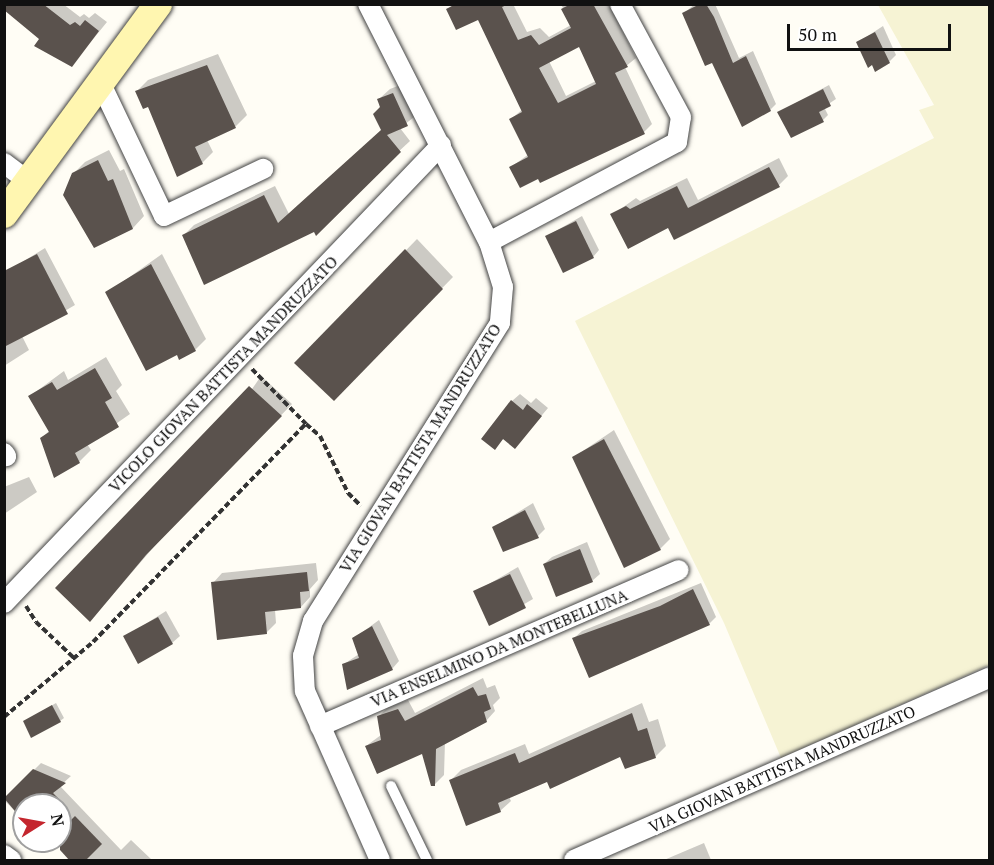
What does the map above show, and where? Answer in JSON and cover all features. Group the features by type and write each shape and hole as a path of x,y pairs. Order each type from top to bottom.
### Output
{"street":[{"path":"4,214 158,4"},
{"name":"VIA GIOVAN BATTISTA MANDRUZZATO","path":"368,4 489,242 502,287 500,323 313,621 305,648 305,691 380,861"},
{"path":"489,242 677,142 681,117 620,4"},
{"path":"100,84 164,216 263,169"},
{"name":"VICOLO GIOVAN BATTISTA MANDRUZZATO","path":"4,603 441,145"},
{"path":"4,163 29,182"},
{"name":"VIA ENSELMINO DA MONTEBELLUNA","path":"320,726 678,570"},
{"name":"VIA GIOVAN BATTISTA MANDRUZZATO","path":"574,861 990,676"},
{"path":"4,855 11,861"}],"lane":[{"path":"392,786 427,861"}],"path":[{"path":"248,365 320,436 348,493 377,520"},
{"path":"4,717 93,642 306,424"}],"shaded area":[{"path":"878,5 989,5 989,665 781,758 724,623 575,321 934,138 919,110 934,105"}],"building":[{"path":"4,4 43,4 70,25 75,22 80,26 85,20 99,31 72,67 34,46 39,39 4,10"},
{"path":"456,4 509,4 502,7 518,40 531,35 539,45 571,28 561,9 571,4 593,4 628,67 615,73 645,134 540,183 538,179 520,188 509,167 528,157 509,119 522,112 478,20 456,30 446,9","holes":["579,47 596,84 558,103 539,68"]},
{"path":"700,4 706,4 714,17 733,63 746,56 771,111 742,127 712,63 705,66 682,13"},
{"path":"875,32 890,63 875,72 872,65 868,68 856,42"},
{"path":"207,65 236,128 195,147 203,164 177,177 148,107 143,109 135,91"},
{"path":"823,89 831,106 819,112 824,122 791,138 777,112"},
{"path":"393,93 408,126 387,135 401,152 316,236 314,232 204,285 182,235 264,195 278,223 381,130 373,114 380,107 377,99"},
{"path":"98,160 108,181 113,179 133,229 94,248 63,195 72,173"},
{"path":"769,167 780,187 674,240 668,228 628,249 610,214 626,206 630,209 677,186 688,208"},
{"path":"576,221 594,258 563,273 545,236"},
{"path":"405,249 443,289 334,401 294,363"},
{"path":"37,254 68,314 4,347 4,271"},
{"path":"151,264 196,351 179,360 177,355 146,371 105,292"},
{"path":"95,368 112,398 105,402 119,427 75,453 80,463 54,478 40,438 49,432 28,396 52,382 57,390"},
{"path":"249,386 282,416 146,555 90,622 55,588"},
{"path":"511,400 523,410 527,404 542,416 515,449 503,439 495,450 481,439"},
{"path":"604,439 661,550 624,568 572,457"},
{"path":"525,510 539,538 503,552 492,527"},
{"path":"580,549 593,582 556,597 543,564"},
{"path":"307,572 309,591 300,592 301,608 265,612 267,634 217,640 211,582"},
{"path":"510,574 526,608 489,626 473,591"},
{"path":"693,589 710,625 589,678 572,638 660,606"},
{"path":"158,617 173,644 138,664 123,636"},
{"path":"372,626 393,670 347,690 342,664 359,658 352,638"},
{"path":"473,687 478,696 486,694 491,709 484,712 487,722 436,749 435,786 431,786 422,754 377,774 365,746 381,740 377,716 398,709 405,721"},
{"path":"52,705 61,722 31,738 23,721"},
{"path":"632,713 638,731 647,728 656,758 625,769 620,757 550,789 547,782 498,803 501,812 466,826 449,780 515,753 519,763"},
{"path":"33,769 66,783 53,793 12,793 12,808 4,798"},
{"path":"75,816 102,844 85,861 70,861 63,853 72,853 72,819"}]}
